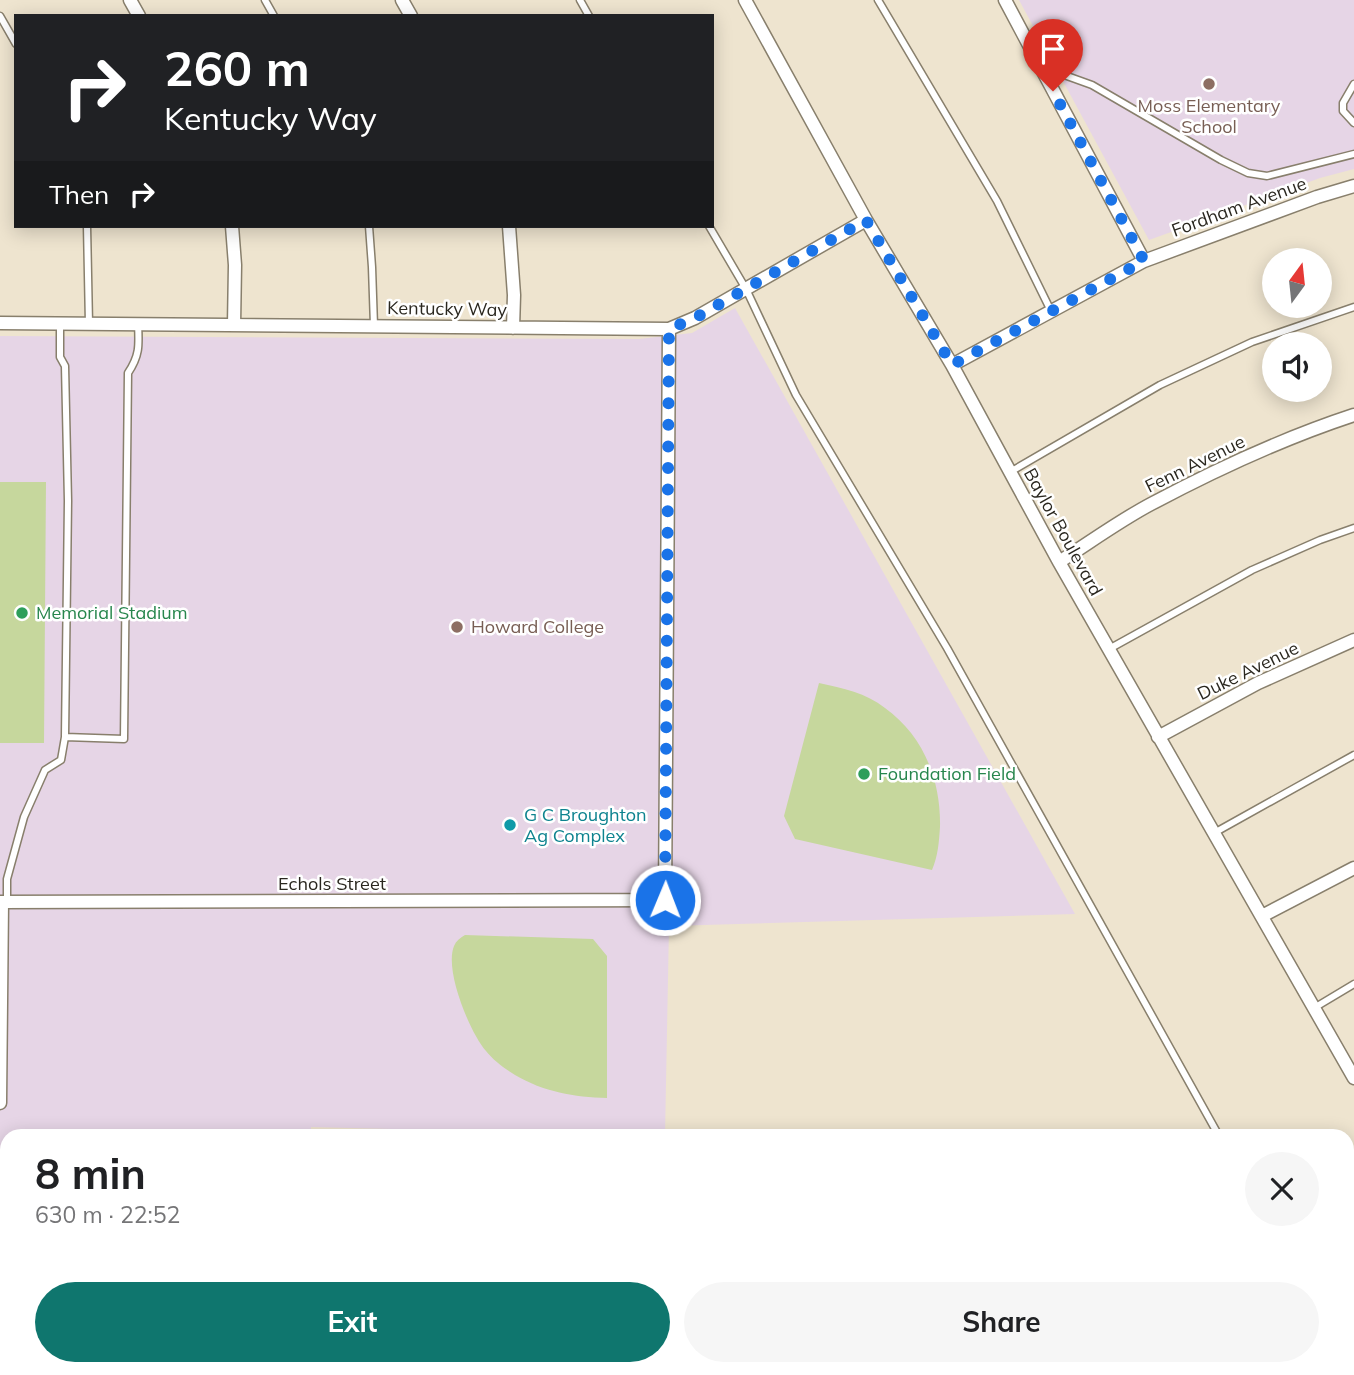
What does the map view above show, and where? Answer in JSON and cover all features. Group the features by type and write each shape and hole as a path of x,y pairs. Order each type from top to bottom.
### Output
{"street":[{"path":"747,3 761,0"},
{"path":"1005,0 1144,261"},
{"name":"Baylor Boulevard","path":"747,3 866,220 952,365 1059,562 1354,1078"},
{"name":"Fordham Avenue","path":"952,365 1144,261 1354,186"},
{"name":"Kentucky Way","path":"0,323 669,329 695,318 866,220"},
{"path":"232,228 235,265 234,325"},
{"path":"509,228 514,295 513,328"},
{"name":"Echols Street","path":"3,902 665,900 669,329"},
{"name":"Fenn Avenue","path":"1059,562 1149,505 1233,464 1322,425 1354,415"},
{"name":"Duke Avenue","path":"1158,737 1258,683 1354,640"},
{"path":"1262,916 1354,868"},
{"path":"0,1104 3,902"}],"lane":[{"path":"878,0 997,201 1051,311"},
{"path":"0,16 14,40"},
{"path":"1040,66 1093,85 1248,173 1268,176 1354,154"},
{"path":"1354,84 1343,103 1343,111 1354,123"},
{"path":"87,228 89,324"},
{"path":"369,228 374,326"},
{"path":"710,228 746,289 796,395 947,648 1215,1129"},
{"path":"1010,472 1160,385 1252,342 1354,306"},
{"path":"3,902 24,817 45,770 61,760 65,737 68,487 65,366 60,356 60,324"},
{"path":"65,737 124,739 128,373 139,350 138,324"},
{"path":"1109,649 1252,570 1354,528"},
{"path":"1214,834 1354,755"},
{"path":"1314,1008 1354,984"}],"shaded area":[{"name":"Moss Elementary School","path":"1019,0 1354,0 1354,169 1320,178 1149,240"},
{"name":"Howard College","path":"735,308 1075,914 669,926 665,1129 0,1129 0,336 639,339 692,333"}],"green space":[{"name":"Memorial Stadium","path":"0,482 46,482 44,743 0,743"},
{"name":"Foundation Field","path":"819,683 870,698 899,719 920,746 933,777 940,810 939,844 932,870 795,839 784,816"},
{"path":"465,935 593,939 607,956 607,1098 571,1095 537,1086 511,1073 489,1054 466,1016 456,985 452,957 455,944"}],"place":[{"name":"Moss Elementary School","path":"1209,84"},
{"name":"Memorial Stadium","path":"22,613"},
{"name":"Howard College","path":"457,627"},
{"name":"Foundation Field","path":"864,774"},
{"name":"G C Broughton Ag Complex","path":"510,825"}],"route":[{"path":"665,900 669,329 695,318 866,220 952,365 1144,261 1053,91"}]}
